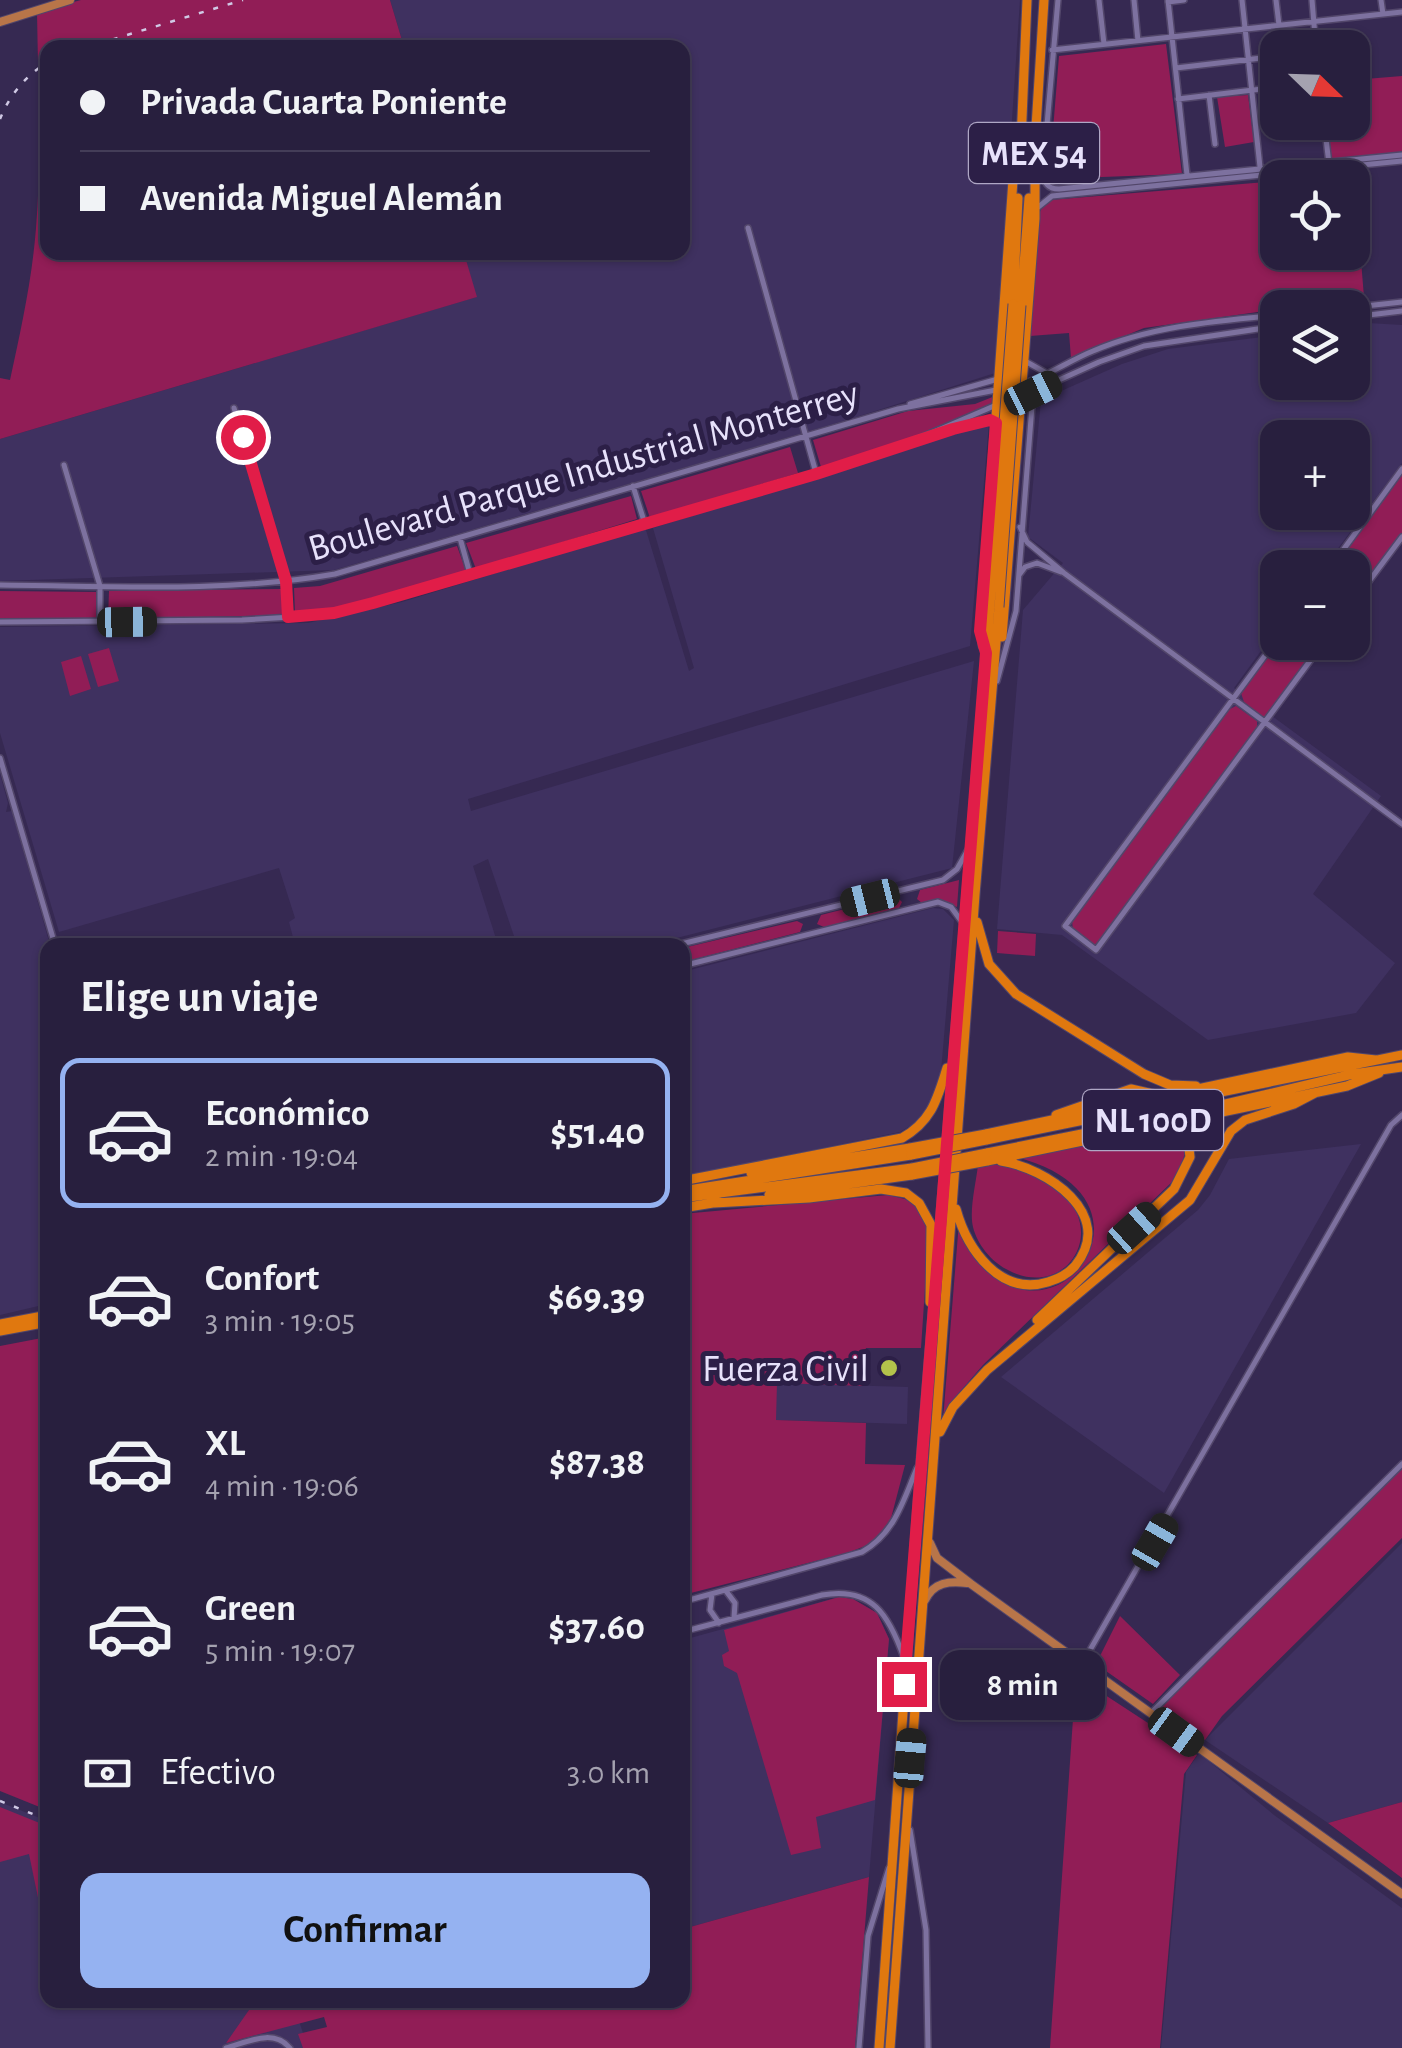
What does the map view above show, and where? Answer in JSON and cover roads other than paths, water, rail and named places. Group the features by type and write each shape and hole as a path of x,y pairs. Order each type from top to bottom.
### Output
{"highway":[{"name":"MEX 54","path":"1017,304 1027,0"},
{"name":"MEX 54","path":"880,2048 925,1600 974,894 994,668 994,607 1044,0"},
{"path":"986,653 980,631 1014,166 1021,138"},
{"path":"994,668 1004,619 1020,426 1028,395 1024,384 1036,213 1035,139"},
{"path":"999,363 1014,366 1025,362"},
{"path":"996,424 1000,417 1009,414 1016,417 1020,426"},
{"name":"MEX 54","path":"890,2048 893,1850 905,1663 952,1056 986,653 994,607"},
{"path":"974,894 985,954 1000,979 1016,994 1152,1078 1188,1086 1233,1081"},
{"name":"NL 100D","path":"690,1197 989,1158 1353,1074 1402,1055"},
{"path":"690,1180 902,1138 917,1129 933,1110 952,1056"},
{"path":"986,1137 1348,1056 1380,1066"},
{"path":"989,1158 1356,1084 1380,1066"},
{"name":"NL 100D","path":"690,1190 1380,1066 1402,1067"},
{"path":"936,1444 945,1421 960,1400 1053,1304 1174,1189 1190,1157 1187,1132 1174,1109 1153,1094 1131,1089 1030,1125"},
{"path":"1026,1334 1176,1214 1197,1191 1219,1146 1236,1126 1315,1093"},
{"path":"690,1180 911,1151"},
{"path":"954,1200 970,1243 985,1264 1007,1280 1034,1286 1059,1278 1073,1268 1086,1234 1078,1205 1064,1188 1044,1174 989,1158"},
{"path":"690,1207 912,1171"},
{"path":"714,1204 881,1189 906,1193 919,1203 931,1225 928,1290 933,1312"},
{"path":"0,1327 40,1320"}],"main road":[{"path":"0,20 61,0"},
{"path":"0,20 70,0"},
{"path":"929,1538 937,1558 971,1584 1402,1894"},
{"path":"925,1600 943,1584 971,1584"}],"street":[{"path":"1058,0 1044,150 1043,179 1050,188 1245,173 1260,167 1242,0"},
{"path":"1099,0 1104,44"},
{"path":"1134,0 1138,41"},
{"path":"1184,0 1168,1 1187,176"},
{"path":"1276,0 1279,26"},
{"path":"1312,0 1315,30"},
{"path":"1382,0 1383,14"},
{"path":"1040,52 1402,12"},
{"path":"1175,68 1260,58"},
{"path":"1178,99 1260,89"},
{"path":"1209,95 1215,144"},
{"path":"1036,213 1044,150"},
{"path":"1370,161 1402,158"},
{"path":"1036,213 1052,196 1260,172"},
{"path":"748,228 816,474"},
{"path":"1370,305 1402,302"},
{"path":"1370,314 1402,311"},
{"name":"Boulevard Parque Industrial Monterrey","path":"0,584 100,586 286,581 349,570 898,409 998,384 1024,384 1092,351 1131,338 1178,326 1260,316"},
{"name":"Boulevard Parque Industrial Monterrey","path":"0,622 288,617 346,610 816,474 927,437 1144,346 1260,329"},
{"path":"1025,362 1048,374"},
{"path":"991,697 1013,625 1028,395"},
{"path":"234,408 286,581 288,617"},
{"path":"927,437 979,422 996,424"},
{"path":"64,465 100,586 100,622"},
{"path":"1343,550 1402,469"},
{"path":"1016,474 1022,498"},
{"path":"633,486 644,522"},
{"path":"1020,527 1030,544 1064,573 1402,824"},
{"path":"1370,580 1402,537"},
{"path":"460,538 470,574"},
{"path":"1017,584 1022,570 1032,564 1040,563 1064,573"},
{"path":"1261,660 1064,926 1096,950 1310,660"},
{"path":"0,758 53,938"},
{"path":"690,942 943,880 957,870 970,845"},
{"path":"690,964 938,902 951,907 964,924"},
{"path":"1082,1664 1391,1125 1402,1115"},
{"path":"690,1600 848,1558 877,1543 894,1522 920,1460"},
{"path":"1150,1713 1402,1464"},
{"path":"726,1591 735,1602 734,1618"},
{"path":"712,1594 710,1610 719,1623"},
{"path":"690,1630 822,1595 857,1594 882,1612 905,1663"},
{"path":"908,1787 911,1844 926,1930 928,2048"},
{"path":"859,2048 868,1936 893,1850"},
{"path":"226,2048 270,2036 281,2038 290,2048"}],"railway":[{"path":"110,40 243,0"},
{"path":"0,119 19,87 40,68"},
{"path":"0,1801 40,1817"}],"place":[{"name":"Fuerza Civil","path":"889,1368"}]}
